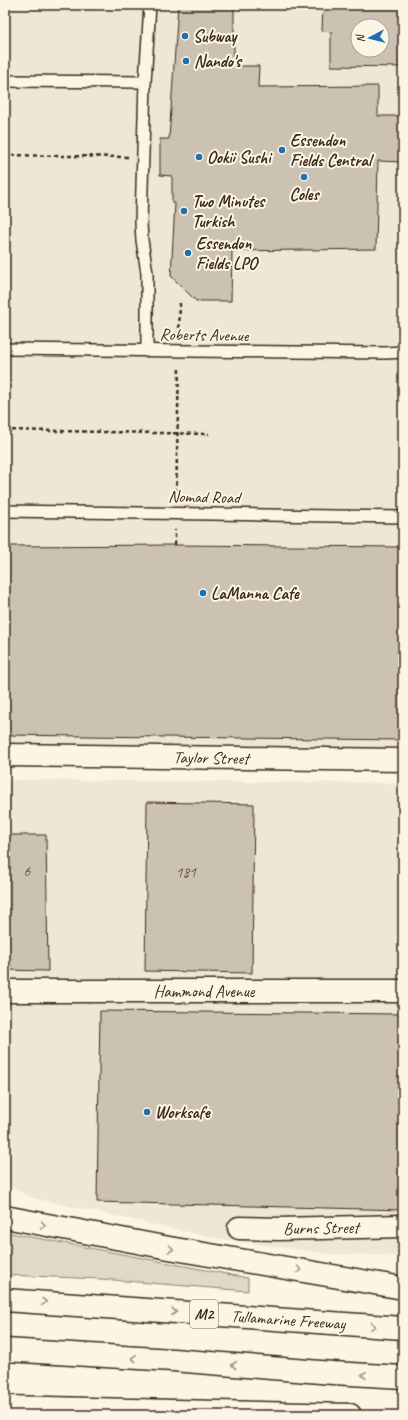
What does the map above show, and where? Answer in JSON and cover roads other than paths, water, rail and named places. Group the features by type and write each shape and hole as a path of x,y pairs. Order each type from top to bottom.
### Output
{"main road":[{"name":"Taylor Street","path":"10,756 403,760"},
{"name":"Hammond Avenue","path":"5,991 403,991"},
{"path":"5,1217 169,1248 403,1288"},
{"name":"Burns Street","path":"239,1228 279,1229 403,1226"},
{"name":"Tullamarine Freeway","path":"5,1300 403,1328"},
{"path":"5,1350 173,1360 403,1377"},
{"path":"5,1407 350,1415"}],"lane":[{"path":"147,350 147,273 141,232 142,157 150,5"},
{"path":"5,81 145,82"},
{"name":"Roberts Avenue","path":"5,349 232,352 403,352"},
{"name":"Nomad Road","path":"5,511 403,517"}],"place":[{"name":"Subway","path":"185,36"},
{"name":"Nando's","path":"186,61"},
{"name":"Essendon Fields Central","path":"282,150"},
{"name":"Ookii Sushi","path":"199,157"},
{"name":"Coles","path":"304,177"},
{"name":"Two Minutes Turkish","path":"184,211"},
{"name":"Essendon Fields LPO","path":"188,253"},
{"name":"LaManna Cafe","path":"203,593"},
{"name":"Worksafe","path":"147,1112"}]}
